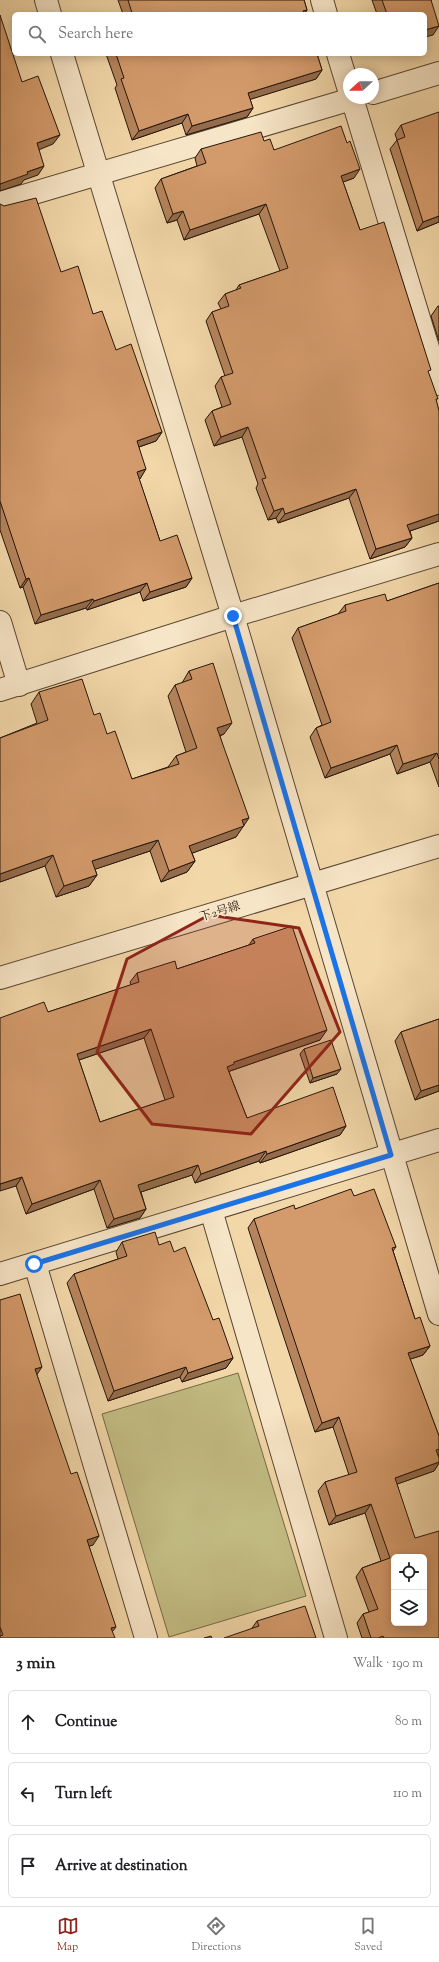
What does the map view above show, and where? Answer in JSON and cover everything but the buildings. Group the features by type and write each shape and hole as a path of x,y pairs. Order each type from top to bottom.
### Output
{"street":[{"path":"46,0 49,12"},
{"path":"322,0 325,12"},
{"path":"63,56 233,616 439,1314"},
{"path":"339,56 343,69"},
{"path":"379,91 439,73"},
{"path":"0,203 343,99"},
{"path":"354,104 439,384"},
{"path":"0,622 9,687 233,616 439,554"},
{"name":"下2号線","path":"0,978 439,846"},
{"path":"0,1274 439,1140"},
{"path":"211,1210 336,1638"},
{"path":"34,1264 146,1638"}],"highlighted area":[{"path":"209,915 299,928 340,1032 251,1134 152,1124 97,1052 127,959"}],"shaded area":[{"path":"238,1373 306,1596 169,1637 102,1414"}],"route":[{"path":"34,1264 391,1155 233,616"}]}
